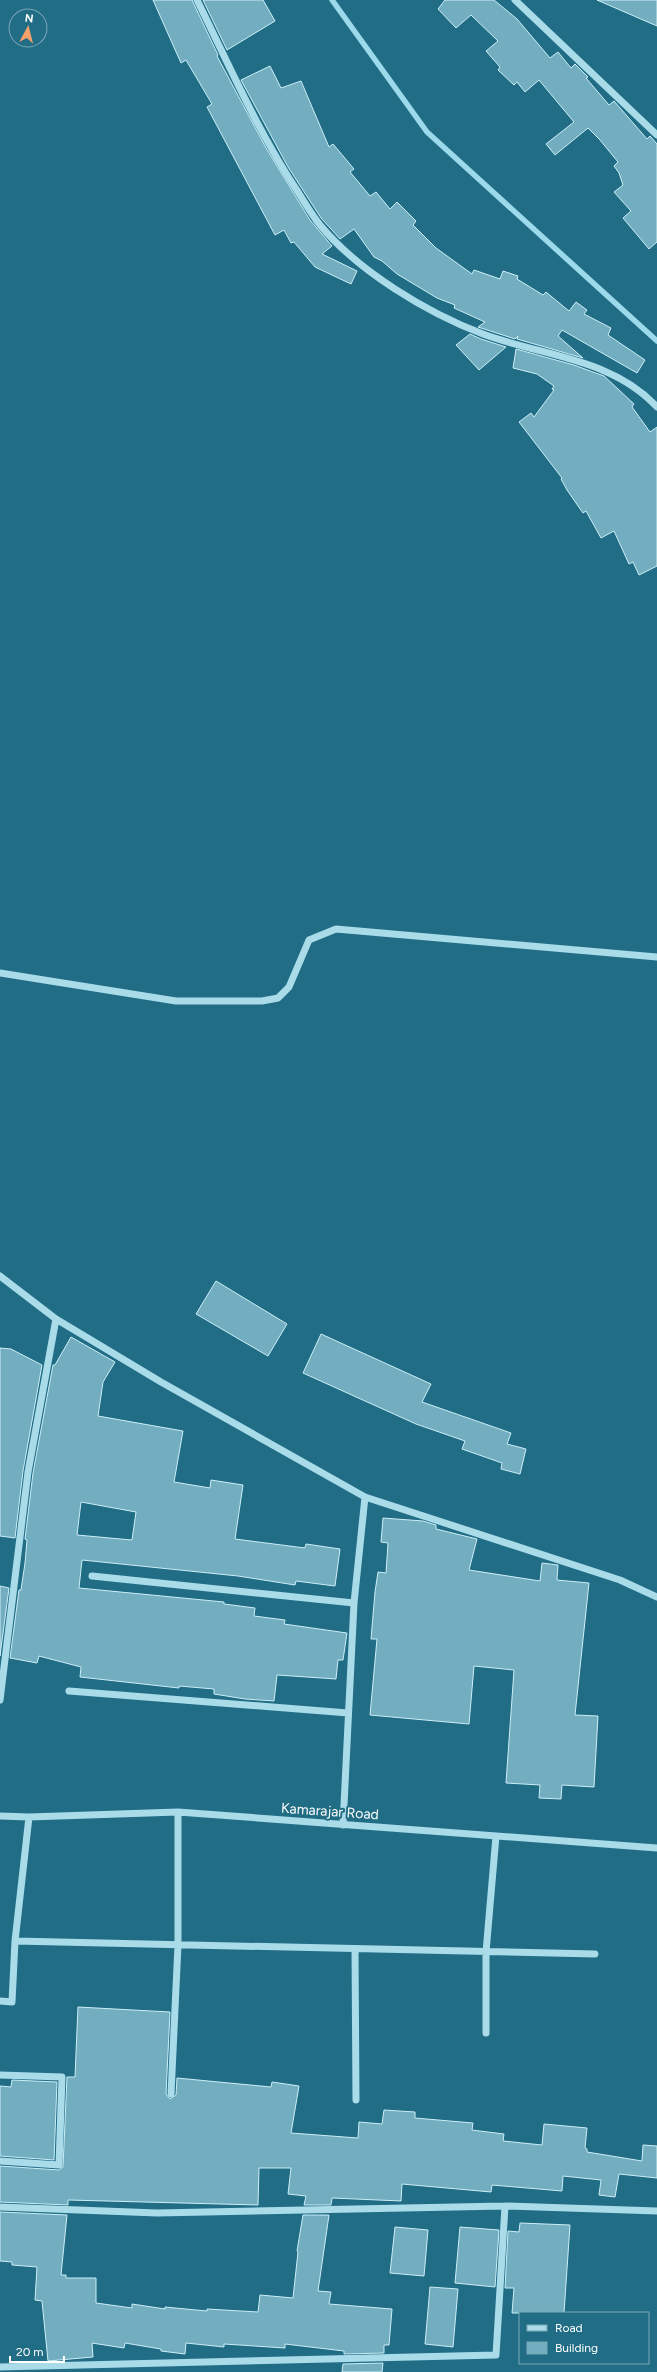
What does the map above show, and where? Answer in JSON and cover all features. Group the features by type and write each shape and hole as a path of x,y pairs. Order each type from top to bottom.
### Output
{"street":[{"path":"196,0 275,158 320,225 361,264 396,290 475,331 508,344 558,355 610,373 650,400 657,407"},
{"path":"515,0 657,136"},
{"path":"0,973 176,1001 262,1001 278,998 289,986 309,940 336,929 657,957"},
{"path":"0,1276 56,1319 161,1382 365,1497 620,1580 657,1597"},
{"path":"0,1700 28,1472 56,1319"},
{"path":"343,1825 354,1603 365,1497"},
{"path":"92,1576 354,1603"},
{"path":"69,1691 348,1713"},
{"path":"171,2094 178,1945 178,1812"},
{"name":"Kamarajar Road","path":"0,1816 29,1817 178,1812 657,1848"},
{"path":"0,2001 12,2002 15,1941 29,1817"},
{"path":"486,2033 486,1952 496,1836"},
{"path":"15,1941 595,1954"},
{"path":"355,1949 356,2100"},
{"path":"0,2075 62,2077 59,2165 0,2161"},
{"path":"0,2207 157,2213 505,2206 657,2210"},
{"path":"0,2367 496,2355 505,2206"}],"building":[{"path":"153,0 192,0 218,55 217,56 266,148 310,220 332,246 322,254 357,271 351,284 315,267 294,242 291,243 284,230 275,235 207,107 212,104 186,60 181,63"},
{"path":"203,0 263,0 275,21 227,50"},
{"path":"445,0 494,0 517,19 550,58 558,52 571,68 575,64 588,77 586,78 609,105 614,101 647,139 650,136 657,144 657,242 649,249 623,218 631,211 614,192 623,185 619,173 614,166 618,162 600,140 588,128 555,155 546,144 574,122 539,80 525,92 517,82 514,85 498,70 500,67 486,51 498,41 471,15 456,28 438,9"},
{"path":"597,0 657,0 657,26"},
{"path":"270,66 281,88 301,81 329,147 333,144 354,169 350,172 370,196 376,192 390,209 397,202 416,221 413,225 436,248 472,274 474,270 500,279 503,271 518,276 517,279 543,295 546,292 569,311 576,302 587,310 584,314 611,328 608,335 645,360 637,373 562,330 558,336 583,358 517,339 518,336 515,339 478,327 485,322 454,308 455,305 437,298 397,274 382,261 374,257 354,229 340,239 321,218 288,167 241,80"},
{"path":"470,334 506,347 479,370 456,345"},
{"path":"516,349 574,365 604,376 634,404 632,407 650,432 657,427 657,566 639,575 633,562 629,564 614,531 601,538 586,511 583,513 567,490 561,479 562,478 519,422 531,413 534,417 554,390 552,389 554,386 537,374 513,368"},
{"path":"216,1281 287,1324 268,1356 196,1314"},
{"path":"321,1334 431,1384 422,1402 511,1433 507,1444 526,1449 520,1474 501,1469 502,1463 462,1449 465,1441 416,1424 303,1373"},
{"path":"71,1337 115,1362 103,1382 98,1416 183,1431 174,1482 210,1488 211,1480 243,1485 235,1539 305,1548 306,1544 340,1549 335,1586 296,1581 295,1585 238,1576 82,1560 79,1588 224,1602 224,1604 255,1608 254,1616 285,1620 284,1624 347,1633 343,1660 338,1660 336,1679 277,1675 274,1701 245,1699 214,1694 214,1689 179,1686 179,1688 80,1677 81,1667 39,1656 37,1663 10,1658 19,1590 21,1590 25,1563 27,1540 25,1539 33,1473 53,1365 55,1365","holes":["81,1502 136,1512 132,1540 77,1535"]},
{"path":"0,1348 11,1349 42,1365 23,1471 15,1538 0,1536"},
{"path":"383,1518 423,1521 436,1525 436,1529 477,1539 469,1570 540,1581 542,1563 558,1565 557,1580 589,1583 575,1715 598,1716 594,1787 562,1785 561,1799 539,1798 540,1785 506,1783 514,1670 474,1666 469,1724 370,1715 377,1639 371,1639 375,1592 378,1572 386,1573 388,1543 381,1542"},
{"path":"0,1586 9,1588 0,1656"},
{"path":"78,2007 170,2012 166,2094 170,2099 176,2095 177,2078 271,2087 272,2082 299,2086 291,2133 358,2138 359,2122 382,2124 384,2110 415,2112 415,2118 473,2123 472,2130 504,2134 503,2141 542,2145 544,2124 587,2128 585,2148 587,2149 587,2152 642,2161 643,2145 657,2146 657,2178 619,2174 615,2197 599,2195 601,2180 563,2176 562,2191 492,2185 491,2192 402,2184 401,2201 332,2198 331,2205 304,2205 306,2196 288,2194 291,2168 259,2168 258,2205 68,2200 68,2205 0,2202 0,2166 59,2170 63,2167 67,2077 75,2077"},
{"path":"12,2080 57,2082 54,2160 0,2156 0,2086 11,2087"},
{"path":"0,2212 67,2215 61,2275 66,2275 66,2278 96,2278 96,2303 132,2308 132,2304 165,2309 165,2307 207,2311 207,2309 258,2312 260,2295 293,2298 297,2251 303,2215 329,2215 318,2291 331,2292 329,2304 392,2309 389,2345 384,2345 384,2353 344,2354 344,2351 285,2344 285,2348 224,2344 224,2347 186,2343 185,2354 161,2351 161,2349 125,2343 124,2348 92,2343 93,2357 48,2361 42,2301 35,2300 37,2267 12,2265 12,2262 0,2261"},
{"path":"520,2223 570,2225 564,2312 512,2313 514,2288 505,2288 508,2231 519,2232"},
{"path":"395,2227 428,2230 424,2276 390,2273"},
{"path":"460,2227 499,2230 495,2287 455,2283"},
{"path":"430,2287 458,2289 453,2347 425,2344"},
{"path":"383,2363 382,2372 342,2372 343,2364"}],"waterway":[{"path":"332,0 427,132 657,341"}]}
